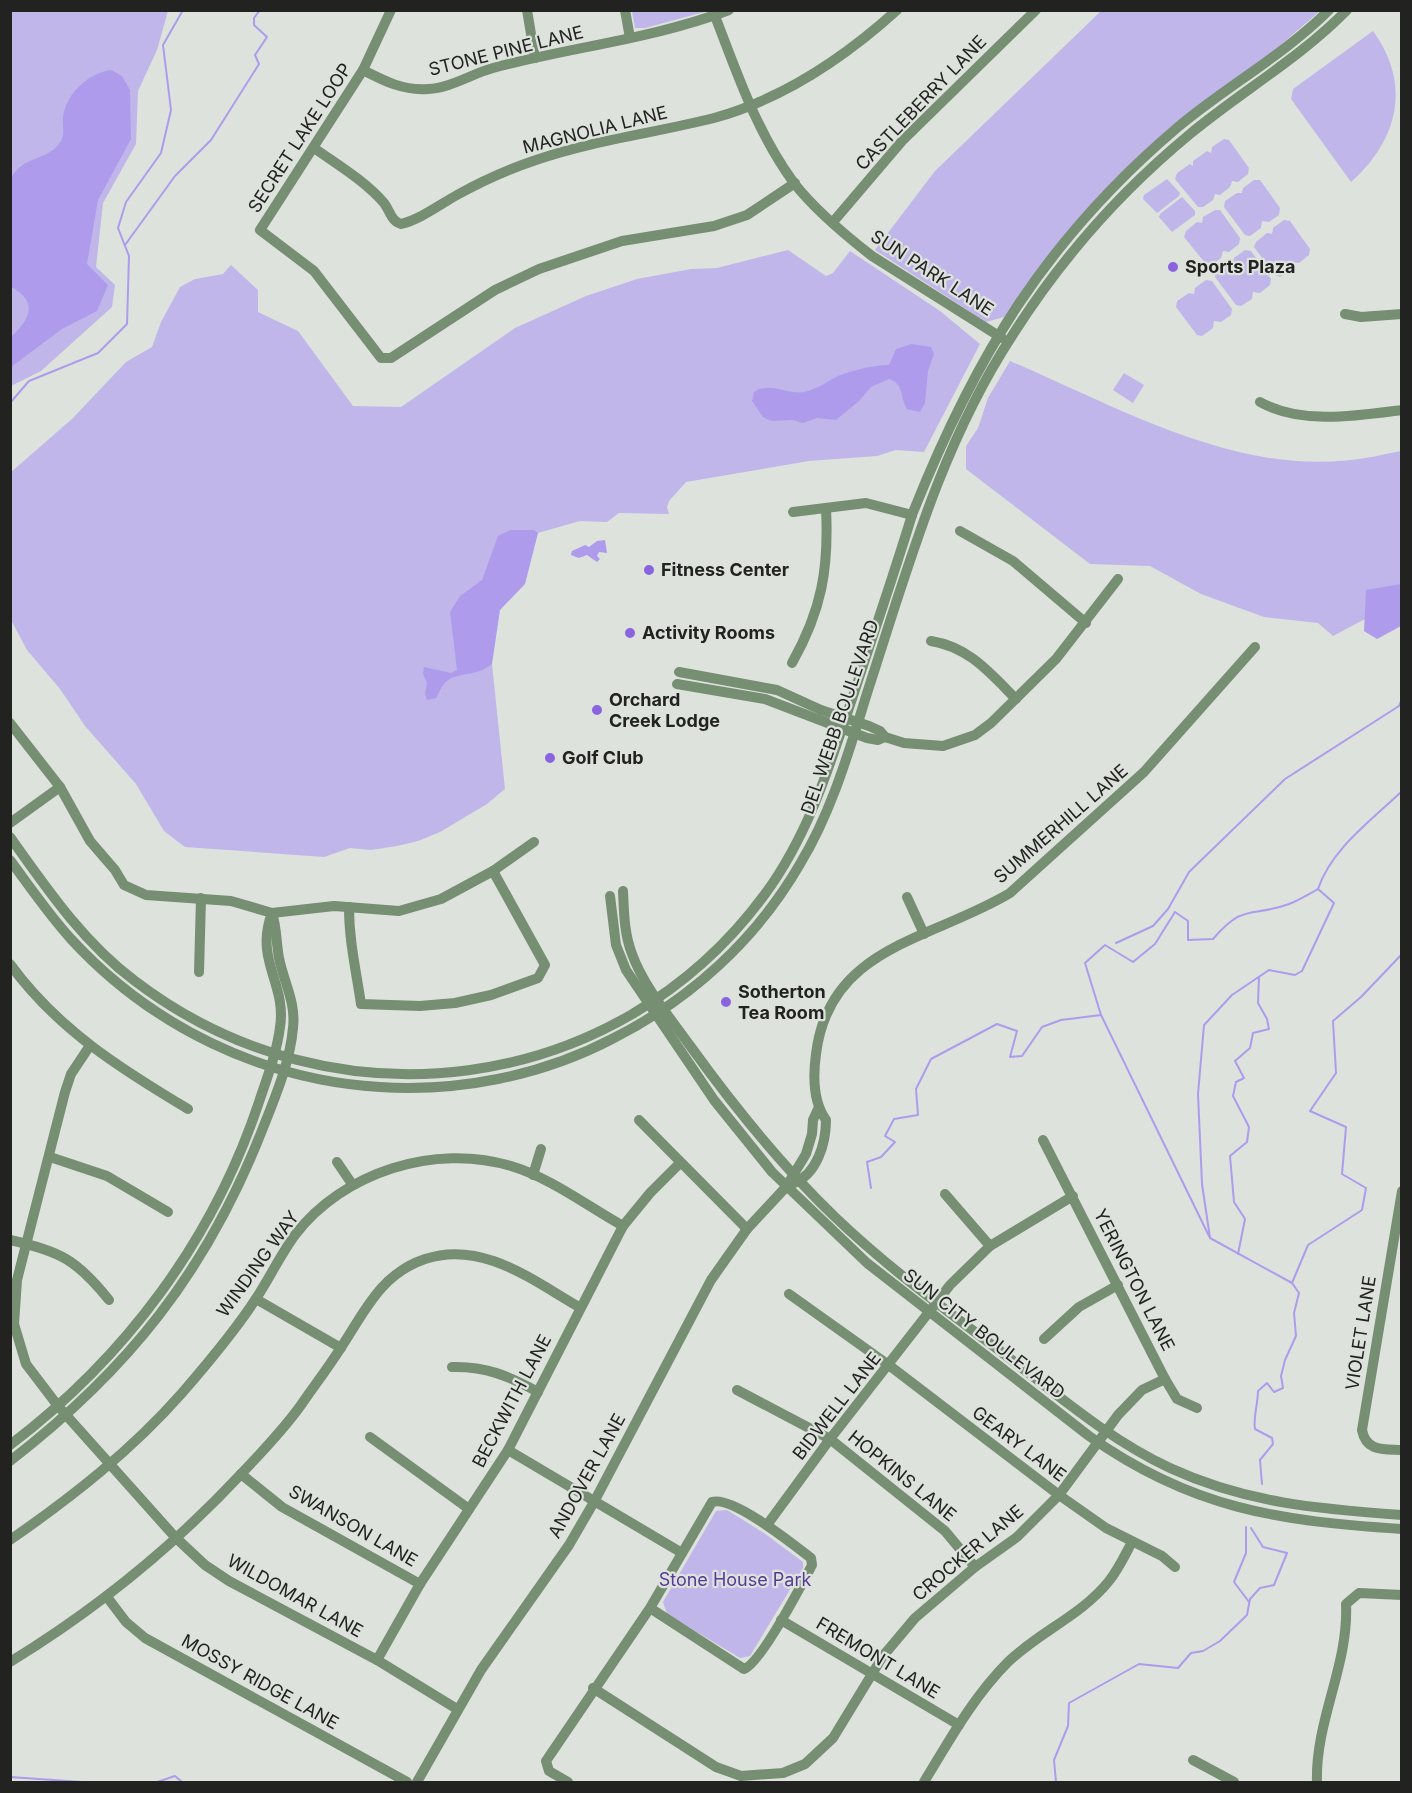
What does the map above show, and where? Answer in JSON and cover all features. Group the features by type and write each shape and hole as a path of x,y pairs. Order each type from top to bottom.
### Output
{"street":[{"name":"SECRET LAKE LOOP","path":"391,10 363,70 260,230 314,271 381,358 391,358 495,290 539,269 622,241 714,226 747,215 795,183"},
{"path":"527,10 535,58"},
{"path":"625,10 630,38"},
{"name":"STONE PINE LANE","path":"363,70 402,87 431,89 491,68 630,38 715,16 729,10"},
{"name":"MAGNOLIA LANE","path":"314,148 363,183 384,204 395,222 401,224 477,185 538,159 584,146 713,118 750,106 783,91 843,55 897,10"},
{"name":"CASTLEBERRY LANE","path":"833,222 902,141 1036,10"},
{"name":"DEL WEBB BOULEVARD","path":"10,837 68,916 132,979 198,1022 239,1042 286,1058 334,1069 380,1074 427,1075 476,1070 564,1047 594,1034 658,998 713,954 765,894 789,858 810,817 846,718 912,515 957,407 997,335 1062,245 1119,181 1180,125 1281,52 1329,10"},
{"name":"DEL WEBB BOULEVARD","path":"10,860 72,939 125,989 192,1033 270,1068 282,1071 331,1082 381,1087 430,1087 480,1082 524,1073 568,1059 620,1036 665,1009 722,963 760,922 789,883 821,824 854,734 938,481 969,412 1008,342 1060,267 1128,190 1189,135 1302,51 1347,10"},
{"name":"SUN PARK LANE","path":"715,16 750,106 795,183 833,222 887,267 1008,342"},
{"path":"1345,314 1361,317 1401,314"},
{"path":"1260,402 1278,412 1302,415 1356,416 1401,410"},
{"path":"793,512 866,503 912,515"},
{"path":"792,663 813,622 824,581 828,545 826,507"},
{"path":"960,531 1012,561 1086,623"},
{"path":"885,737 878,740 854,734 765,699 678,678 777,690 880,731 885,737 922,747 960,742 991,723 1016,699 1086,623 1118,579"},
{"path":"931,641 946,643 964,651 979,662 1016,699"},
{"name":"SUMMERHILL LANE","path":"786,1187 796,1177 808,1148 813,1120 819,1109 815,1062 824,1016 853,973 872,958 924,933 984,909 1010,894 1144,772 1255,647"},
{"path":"10,723 60,787 90,841 115,870 123,885 146,895 231,901 272,913 294,909 349,907 399,911 441,899 493,871 534,842"},
{"path":"10,823 60,787"},
{"path":"349,907 349,942 356,968 361,1004 420,1006 490,995 538,978 545,965 493,871"},
{"name":"SUN CITY BOULEVARD","path":"623,891 625,929 631,953 665,1009 742,1116 796,1177 854,1235 933,1307"},
{"name":"SUN CITY BOULEVARD","path":"610,896 613,931 620,957 655,1015 732,1124 786,1187 853,1251 933,1307 1102,1437 1168,1482 1236,1507 1294,1520 1401,1529"},
{"path":"907,897 924,933"},
{"path":"199,972 201,898"},
{"path":"10,1445 62,1411 129,1335 189,1251 238,1159 270,1068 281,1012 265,944 265,931 272,913"},
{"path":"10,1461 139,1343 182,1286 218,1226 249,1163 286,1058 294,1011 279,959 278,931 272,913"},
{"path":"10,964 54,1015 90,1047 188,1109"},
{"path":"10,984 20,977"},
{"name":"WILDOMAR LANE","path":"90,1047 71,1074 17,1280 14,1324 26,1364 62,1411 175,1537 205,1565 229,1581 377,1660 457,1709"},
{"path":"639,1120 747,1229"},
{"name":"YERINGTON LANE","path":"1043,1140 1165,1379 1177,1399 1197,1408"},
{"path":"533,1175 541,1149"},
{"path":"50,1157 107,1176 168,1212"},
{"name":"WINDING WAY","path":"10,1540 110,1464 182,1393 256,1299 295,1235 322,1207 352,1184 401,1166 454,1158 501,1164 533,1175 622,1226"},
{"path":"337,1162 352,1184"},
{"name":"BECKWITH LANE","path":"377,1660 420,1584 508,1450 622,1226 680,1163"},
{"name":"ANDOVER LANE","path":"417,1782 481,1670 569,1545 711,1280 747,1229 786,1187"},
{"name":"VIOLET LANE","path":"1401,1191 1399,1221 1362,1430 1364,1440 1372,1448 1401,1450"},
{"path":"945,1194 990,1246"},
{"name":"BIDWELL LANE","path":"767,1526 830,1439 890,1366 933,1307 990,1246 1073,1196"},
{"path":"10,1240 62,1255 77,1264 109,1300"},
{"path":"10,1662 107,1597 241,1474 298,1408 341,1348 368,1302 385,1283 402,1270 425,1259 452,1255 479,1256 503,1264 579,1307"},
{"path":"1044,1339 1079,1307 1118,1285"},
{"name":"GEARY LANE","path":"789,1294 890,1366 1059,1495 1106,1528 1162,1556 1174,1567"},
{"path":"256,1299 341,1348"},
{"path":"452,1366 478,1366 505,1374 538,1392"},
{"name":"CROCKER LANE","path":"593,1688 716,1767 741,1776 783,1773 805,1764 833,1738 873,1673 915,1618 975,1567 1017,1537 1059,1495 1102,1437 1142,1390 1165,1379"},
{"name":"HOPKINS LANE","path":"737,1390 830,1439 945,1531 975,1567"},
{"path":"370,1437 470,1509"},
{"name":"SUN CITY BOULEVARD","path":"1102,1437 1173,1469 1256,1498 1313,1509 1401,1515"},
{"path":"508,1450 682,1553"},
{"name":"SWANSON LANE","path":"241,1474 282,1507 420,1584"},
{"path":"568,1782 549,1771 546,1761 593,1688 650,1608 712,1502 717,1500 767,1526 811,1558 812,1565 781,1620 756,1660 744,1669 650,1608"},
{"path":"924,1782 975,1700 1008,1662 1045,1631 1088,1602 1109,1581 1132,1542"},
{"path":"1317,1782 1318,1743 1343,1646 1346,1604 1359,1593 1401,1596"},
{"name":"MOSSY RIDGE LANE","path":"107,1597 126,1622 145,1638 407,1782"},
{"name":"FREMONT LANE","path":"781,1620 959,1725"},
{"path":"1193,1760 1234,1782"}],"green space":[{"path":"632,10 708,11 645,28 635,28"},
{"path":"11,11 168,11 157,50 138,91 136,144 103,203 96,267 115,285 112,307 41,371 11,386"},
{"path":"1101,11 1320,11 1125,170 1004,317 986,322 875,250 935,171"},
{"path":"1373,31 1393,71 1396,91 1394,111 1389,130 1380,148 1351,182 1291,99 1293,89"},
{"path":"1224,139 1229,140 1249,168 1248,174 1238,182 1232,181 1230,187 1220,195 1215,194 1213,200 1203,207 1198,207 1175,179 1177,173 1190,164 1193,166 1193,161 1207,151 1211,153 1212,147"},
{"path":"1167,179 1180,193 1157,213 1143,199 1144,195"},
{"path":"1254,180 1260,180 1280,208 1279,215 1269,222 1262,221 1261,228 1250,236 1245,235 1224,207 1225,201 1237,193 1242,193 1243,188"},
{"path":"1182,197 1195,211 1195,215 1172,232 1159,217"},
{"path":"1215,210 1220,210 1240,238 1239,244 1229,252 1223,251 1221,258 1211,266 1206,264 1184,237 1186,231 1197,222 1202,223 1203,217"},
{"path":"1284,220 1290,221 1310,249 1309,255 1299,263 1292,262 1291,269 1280,277 1275,275 1254,247 1256,242 1267,233 1272,234 1273,228"},
{"path":"788,250 826,276 833,273 850,251 940,311 980,344 924,452 896,450 877,456 809,461 686,482 669,501 667,507 669,514 619,513 607,522 580,521 538,533 490,606 492,664 505,789 487,804 440,832 397,846 371,850 350,848 324,857 185,847 164,831 136,784 85,726 60,689 27,650 11,620 10,473 73,418 126,362 152,347 161,322 180,287 195,279 223,274 231,265 258,290 258,312 298,331 353,406 401,407 515,328 586,296 637,279 691,269 717,268"},
{"path":"1245,250 1251,251 1271,279 1270,285 1260,293 1253,292 1252,299 1241,306 1236,305 1215,277 1216,272 1228,263 1233,264 1234,258"},
{"path":"1206,280 1212,281 1232,309 1231,315 1221,322 1214,321 1213,328 1202,336 1197,335 1176,307 1177,301 1189,293 1194,294 1195,288"},
{"path":"1010,361 1170,430 1212,445 1254,455 1296,461 1338,461 1401,451 1401,600 1333,636 1318,623 1264,617 1201,594 1150,566 1090,564 966,469 966,446 978,428 988,398"},
{"path":"1124,373 1144,385 1133,403 1113,390"},
{"name":"Stone House Park","path":"727,1510 764,1533 803,1562 803,1568 750,1656 740,1658 667,1614 663,1602 716,1511"}],"shaded area":[{"path":"111,70 122,76 130,90 131,139 98,200 87,264 108,285 97,311 62,329 11,367 11,337 23,324 29,311 25,299 11,287 11,178 22,166 47,154 59,144 63,135 65,108 73,93 94,75"},
{"path":"911,344 931,347 934,354 928,371 925,403 920,412 907,409 897,384 889,379 871,387 859,401 836,420 817,418 803,423 793,420 771,421 763,417 752,401 754,392 760,389 773,388 804,392 850,372 889,365 896,349"},
{"path":"510,530 534,530 538,533 525,584 500,610 492,664 480,671 451,678 444,684 436,698 427,700 424,667 451,673 457,670 450,612 460,596 482,580 498,536"},
{"path":"605,540 607,553 599,552 597,556 600,559 597,562 587,555 579,558 571,555 572,551 585,545 589,547 597,541"},
{"path":"1401,584 1401,626 1377,639 1364,631 1366,590"}],"waterway":[{"path":"10,403 29,381 98,353 127,324 129,256 118,228 126,202 161,153 171,110 163,45 183,10"},
{"path":"125,245 175,176 211,140 259,64 255,55 267,37 254,25 254,18 260,10"},
{"path":"1116,943 1153,926 1168,909 1189,872 1285,779 1399,706 1402,699"},
{"path":"871,1188 867,1162 881,1157 895,1142 885,1136 894,1119 918,1115 916,1089 931,1059 997,1024 1017,1031 1010,1057 1022,1056 1042,1027 1061,1020 1101,1015 1085,963 1105,945 1133,962 1155,944 1175,912 1188,921 1188,940 1213,939 1224,927 1241,915 1276,908 1300,899 1318,889 1324,874 1342,848 1402,791"},
{"path":"1292,1283 1210,1238 1202,1184 1198,1094 1204,1025 1232,995 1269,970 1295,975 1302,971 1334,903 1318,889"},
{"path":"1262,1484 1260,1460 1273,1444 1272,1438 1255,1429 1258,1391 1267,1383 1274,1392 1283,1388 1281,1376 1285,1360 1296,1336 1294,1313 1299,1293 1292,1283 1308,1245 1362,1210 1366,1188 1342,1174 1346,1127 1310,1111 1336,1073 1333,1021 1361,997 1402,954"},
{"path":"1238,1254 1245,1219 1234,1202 1230,1156 1247,1142 1249,1127 1233,1096 1236,1082 1244,1078 1235,1061 1250,1048 1253,1033 1269,1029 1267,1019 1258,1003 1259,977"},
{"path":"1101,1015 1209,1236"},
{"path":"1246,1527 1246,1553 1234,1582 1249,1602"},
{"path":"1056,1782 1054,1760 1068,1726 1069,1703 1139,1664 1178,1668 1191,1653 1203,1651 1220,1641 1247,1615 1250,1599 1260,1588 1274,1585 1287,1553 1263,1547 1251,1528"},
{"path":"157,1782 175,1776 182,1782"},
{"path":"10,1777 82,1782"}],"place":[{"name":"Sports Plaza","path":"1173,267"},
{"name":"Fitness Center","path":"649,570"},
{"name":"Activity Rooms","path":"630,633"},
{"name":"Orchard Creek Lodge","path":"597,710"},
{"name":"Golf Club","path":"550,758"},
{"name":"Sotherton Tea Room","path":"726,1002"}]}
